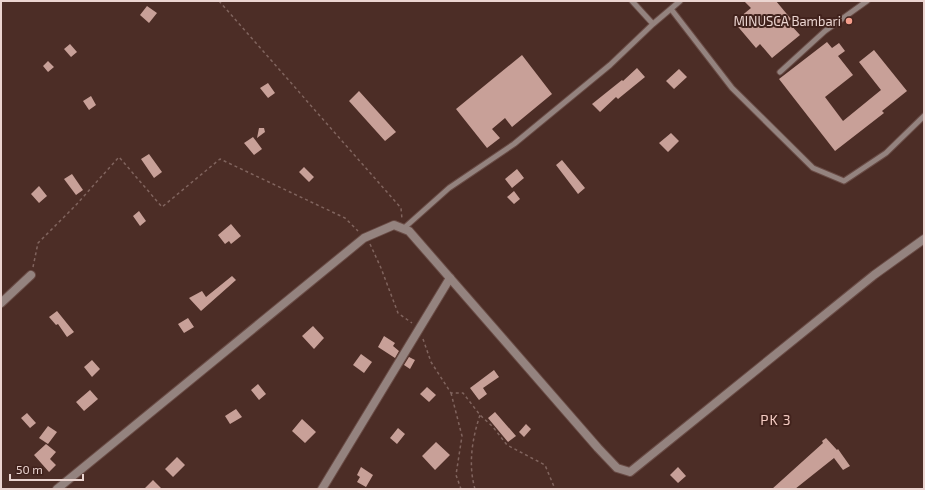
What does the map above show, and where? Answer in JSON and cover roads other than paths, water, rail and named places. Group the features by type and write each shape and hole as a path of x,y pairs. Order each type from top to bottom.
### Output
{"street":[{"path":"57,489 364,238 394,225 409,231 598,448 617,468 630,472 868,280 924,239"},
{"path":"1,303 31,275"},
{"path":"322,489 450,278"}],"lane":[{"path":"632,1 653,24"},
{"path":"403,228 449,188 514,144 610,65 653,24 680,1"},
{"path":"780,72 825,32 867,1"},
{"path":"671,9 732,88 813,168 844,182 886,153 924,116"}],"place":[{"name":"MINUSCA Bambari","path":"849,21"}],"district":[{"name":"PK 3","path":"776,419"}]}
